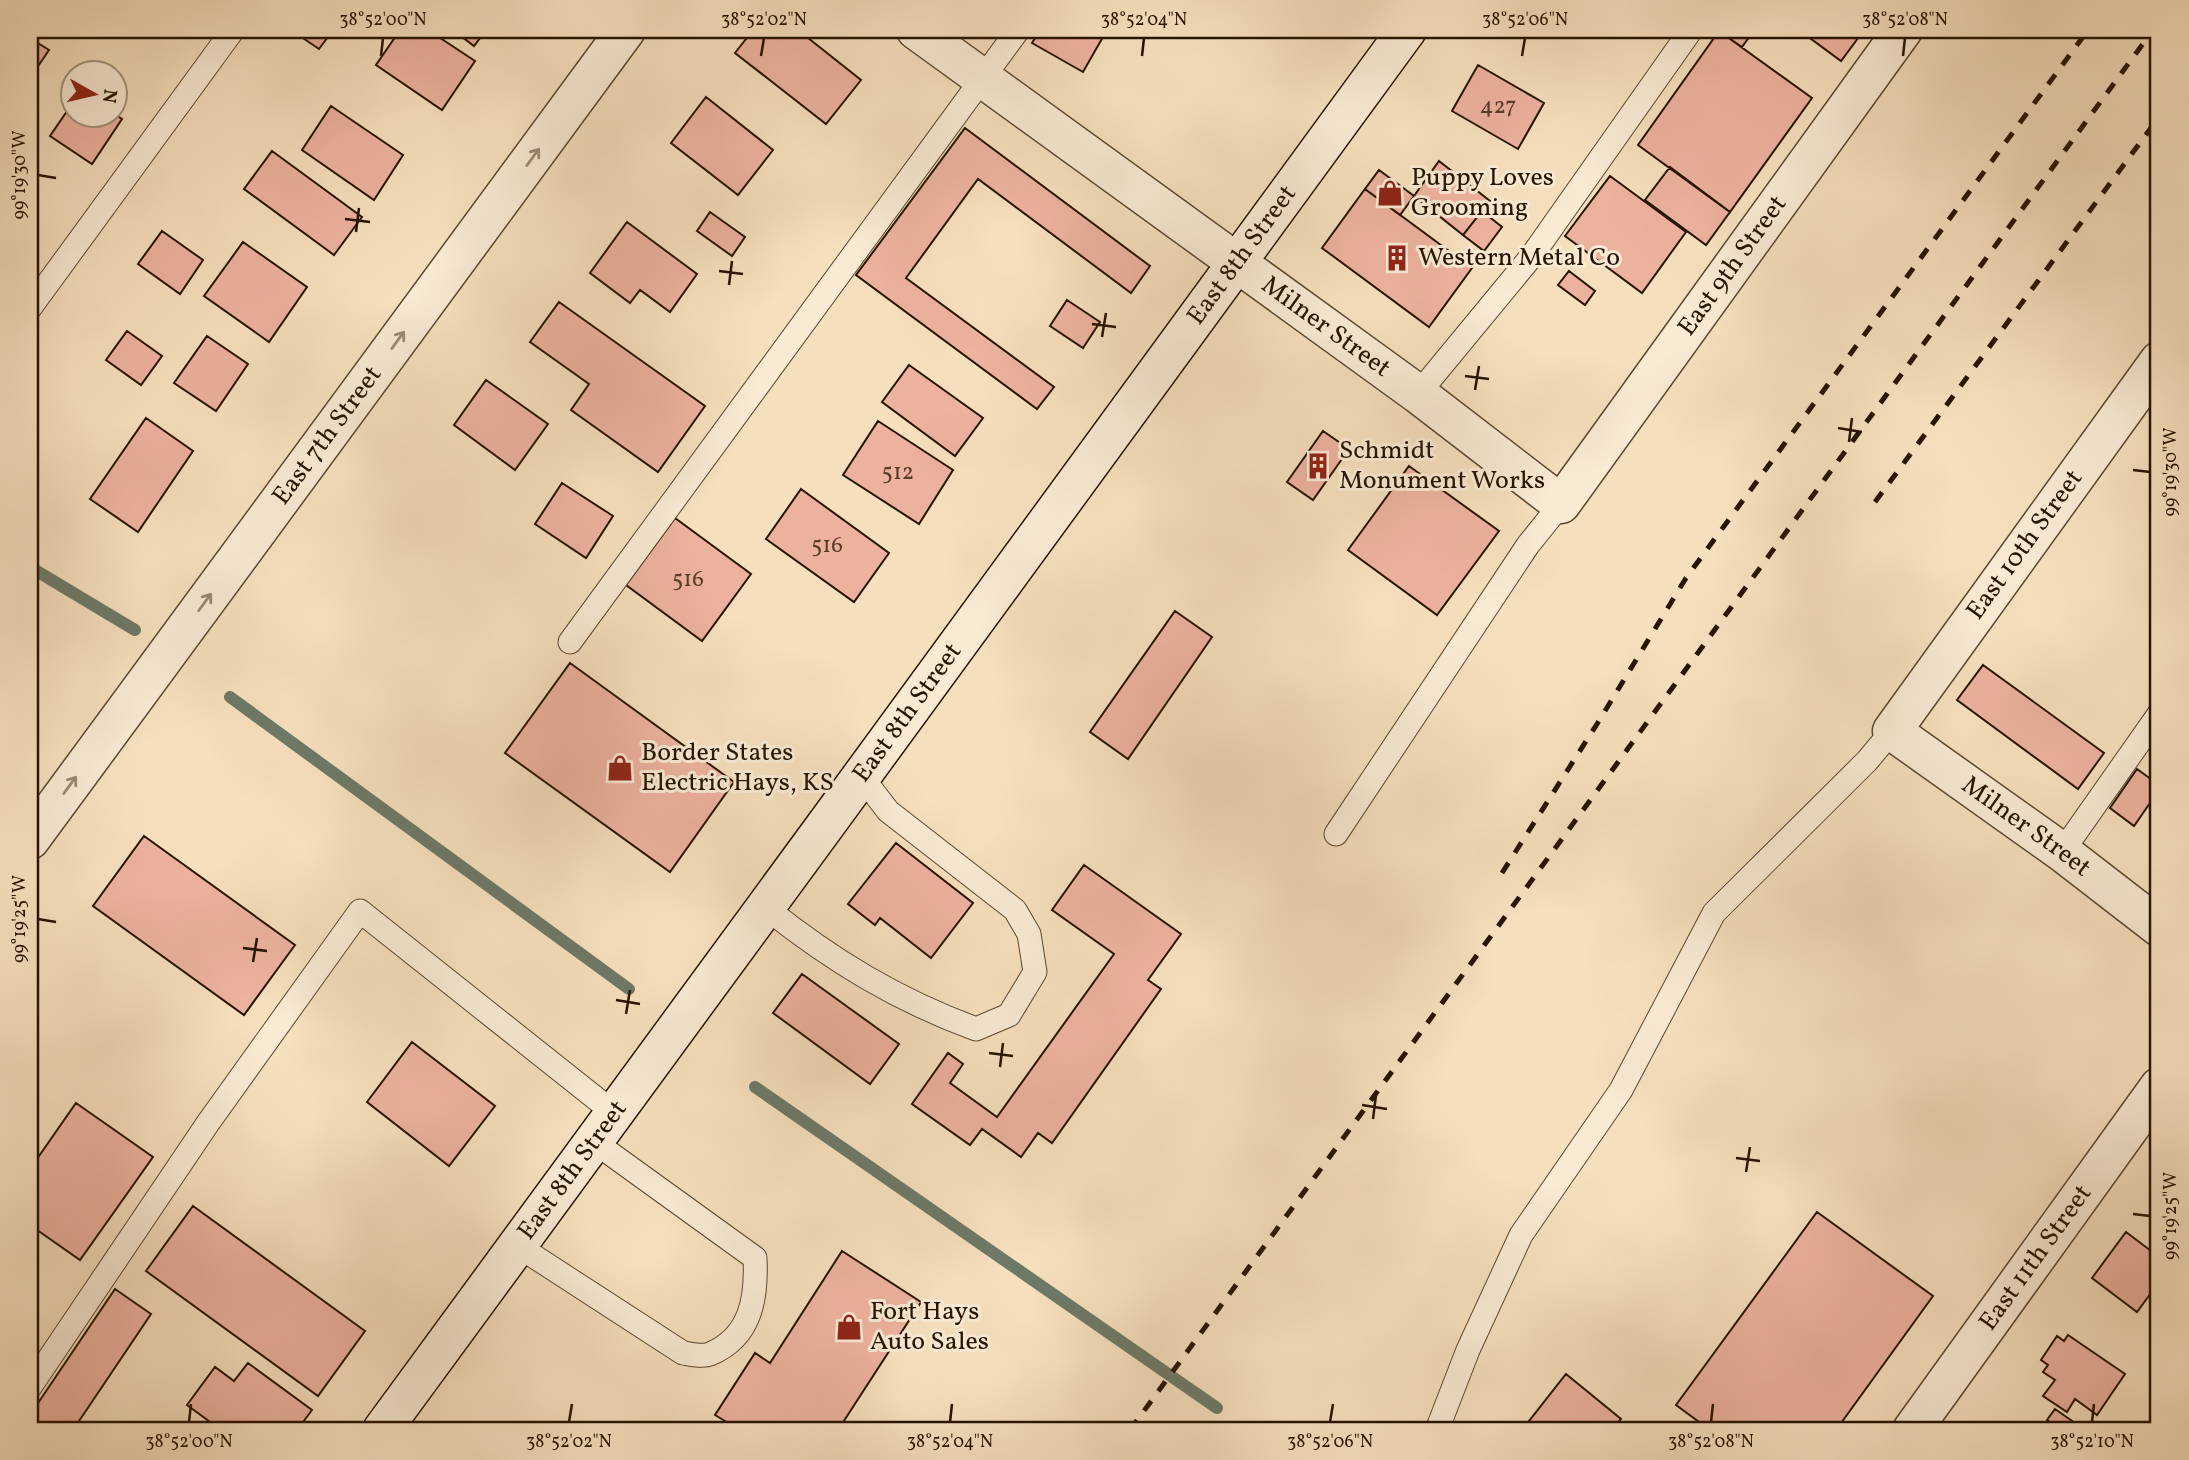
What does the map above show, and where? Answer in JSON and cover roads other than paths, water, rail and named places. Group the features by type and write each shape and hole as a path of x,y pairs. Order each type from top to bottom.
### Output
{"street":[{"name":"East 7th Street","path":"30,840 626,30"},
{"name":"Milner Street","path":"916,30 1418,394 1561,503"},
{"name":"East 8th Street","path":"382,1430 518,1247 603,1126 862,778 1407,30"},
{"name":"East 9th Street","path":"1561,503 1903,30"},
{"name":"East 10th Street","path":"1892,731 2159,360"},
{"name":"Milner Street","path":"1892,731 2062,852 2159,927"},
{"name":"East 11th Street","path":"1912,1430 2159,1087"}],"lane":[{"path":"30,308 233,30"},
{"path":"570,642 1018,30"},
{"path":"1418,394 1531,257 1691,30"},
{"path":"1336,834 1528,545 1561,503"},
{"path":"2062,852 2159,714"},
{"path":"1437,1430 1468,1350 1521,1236 1621,1090 1714,913 1867,761 1892,731"},
{"path":"765,907 850,971 942,1016 976,1029 1009,1015 1035,972 1030,934 1015,910 888,811 862,778"},
{"path":"30,1387 208,1123 360,911 755,1258 757,1290 744,1329 709,1355 683,1353 518,1247"}],"waterway":[{"path":"30,567 135,630"},
{"path":"230,697 629,989"},
{"path":"755,1087 1217,1408"}],"railway":[{"path":"1502,873 1686,578 2088,30"},
{"path":"1130,1430 2153,30"},
{"path":"1875,502 2159,117"}],"place":[{"name":"Puppy Loves Grooming","path":"1390,193"},
{"name":"Western Metal Co","path":"1397,258"},
{"name":"Schmidt Monument Works","path":"1318,466"},
{"name":"Border States Electric Hays, KS","path":"620,768"},
{"name":"Fort Hays Auto Sales","path":"849,1327"}]}
